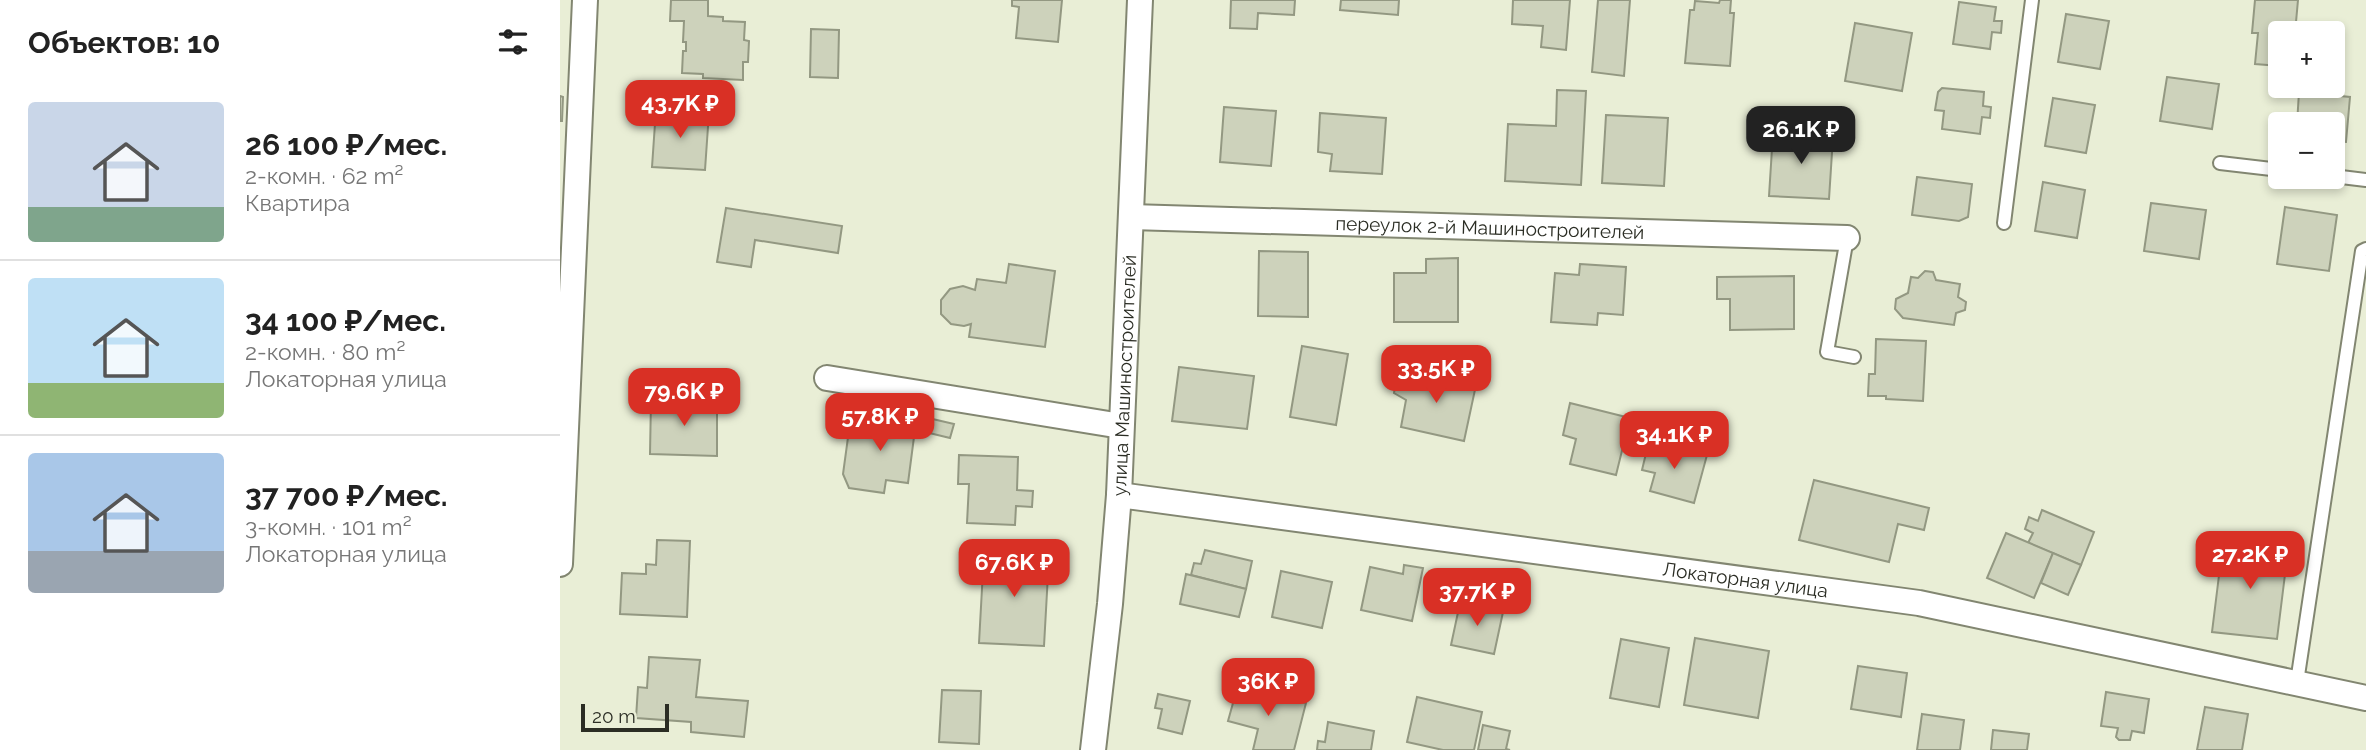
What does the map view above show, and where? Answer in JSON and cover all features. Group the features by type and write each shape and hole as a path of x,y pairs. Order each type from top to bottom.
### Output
{"street":[{"path":"560,564 585,0"},
{"name":"улица Машиностроителей","path":"1094,750 1119,495 1140,0"},
{"name":"переулок 2-й Машиностроителей","path":"1131,216 1847,238"},
{"path":"827,378 1121,426"},
{"name":"Локаторная улица","path":"1119,495 1919,603 2366,698"}],"lane":[{"path":"2004,223 2032,0"},
{"path":"2220,163 2268,169"},
{"path":"2345,177 2366,180"},
{"path":"1847,238 1827,352 1854,357"},
{"path":"2297,682 2362,251 2366,249"}],"building":[{"path":"671,0 708,0 708,16 723,17 723,21 745,22 744,40 749,41 748,62 743,62 743,80 703,78 703,74 682,73 683,51 686,51 686,42 683,42 684,21 670,21"},
{"path":"1012,0 1062,0 1058,42 1016,38 1019,7 1012,6"},
{"path":"1231,0 1295,0 1294,15 1258,13 1257,29 1230,28"},
{"path":"1341,0 1399,0 1398,15 1340,10"},
{"path":"1513,0 1570,0 1566,50 1541,47 1543,26 1512,24"},
{"path":"1598,0 1630,0 1624,76 1592,72"},
{"path":"1720,0 1731,0 1730,13 1734,13 1730,66 1685,63 1690,10 1694,10 1695,1 1719,3"},
{"path":"2255,0 2298,0 2296,21 2268,21 2268,65 2255,64 2258,33 2252,33"},
{"path":"1959,2 1996,7 1994,21 2002,21 2001,33 1992,32 1990,49 1953,44"},
{"path":"2066,14 2109,21 2100,69 2058,62"},
{"path":"1855,23 1912,33 1902,91 1845,81"},
{"path":"811,29 839,30 838,78 810,77"},
{"path":"2167,77 2219,84 2212,129 2160,121"},
{"path":"1942,88 1984,92 1983,106 1991,107 1990,118 1982,117 1980,134 1942,129 1944,111 1935,110 1938,92"},
{"path":"1557,90 1586,91 1581,185 1505,181 1508,124 1556,126"},
{"path":"560,96 563,97 562,121 560,121"},
{"path":"2350,97 2346,142 2345,112 2298,112 2299,98"},
{"path":"2053,98 2095,105 2086,153 2045,146"},
{"path":"1224,107 1276,111 1271,166 1220,162"},
{"path":"656,109 709,112 705,170 652,167"},
{"path":"1320,113 1386,118 1382,174 1330,171 1332,154 1318,152"},
{"path":"1606,115 1668,118 1664,186 1602,183"},
{"path":"1773,133 1833,137 1829,199 1769,196"},
{"path":"1917,177 1972,184 1968,217 1959,221 1912,215"},
{"path":"2043,182 2085,190 2077,238 2035,231"},
{"path":"2151,203 2206,210 2199,259 2144,251"},
{"path":"2285,207 2337,215 2329,271 2277,264"},
{"path":"726,208 842,226 838,253 755,240 751,267 717,262"},
{"path":"1259,251 1308,252 1308,317 1258,316"},
{"path":"1458,258 1458,322 1394,322 1394,273 1426,273 1426,259"},
{"path":"1009,264 1055,271 1045,347 969,337 971,324 951,324 941,314 941,300 950,289 963,286 975,290 977,279 1006,283"},
{"path":"1580,264 1626,267 1623,315 1598,313 1597,325 1551,322 1555,273 1579,275"},
{"path":"1925,271 1933,272 1936,280 1960,284 1958,297 1966,302 1965,310 1956,313 1954,325 1903,318 1895,309 1896,299 1908,293 1911,277 1918,278"},
{"path":"1794,276 1794,329 1730,330 1730,299 1717,299 1717,277"},
{"path":"1876,339 1926,341 1923,401 1868,396 1869,374 1875,374"},
{"path":"1302,346 1348,354 1336,425 1290,417"},
{"path":"1179,367 1254,376 1247,429 1172,421"},
{"path":"1413,371 1476,385 1464,441 1401,427 1406,400 1394,393 1396,381 1410,384"},
{"path":"651,400 717,401 717,456 650,454"},
{"path":"1570,403 1630,418 1616,475 1570,464 1576,439 1563,435"},
{"path":"887,410 917,414 908,483 886,480 884,493 849,488 843,474 849,430 856,423 867,425 872,433 876,428 884,429"},
{"path":"924,417 954,424 950,438 921,431"},
{"path":"1649,441 1707,455 1694,503 1650,491 1655,473 1642,470"},
{"path":"959,455 1018,457 1017,490 1033,491 1032,507 1016,506 1015,525 967,523 969,484 958,484"},
{"path":"1814,480 1929,508 1924,530 1898,524 1889,562 1799,540"},
{"path":"2042,510 2094,532 2081,565 2028,543 2033,533 2025,529 2029,517 2038,521"},
{"path":"2006,533 2053,553 2034,598 1987,578"},
{"path":"657,540 690,541 687,617 620,614 622,573 646,574 646,564 656,565"},
{"path":"2223,543 2288,550 2277,639 2212,632"},
{"path":"1205,550 1252,561 1246,589 1191,575 1194,563 1201,564"},
{"path":"984,552 1049,556 1044,646 979,643"},
{"path":"2053,553 2081,565 2068,595 2041,583"},
{"path":"1404,565 1423,568 1412,621 1361,610 1370,567 1403,574"},
{"path":"1281,571 1332,582 1322,628 1272,617"},
{"path":"1186,574 1246,589 1239,617 1180,604"},
{"path":"1460,603 1503,612 1494,654 1451,645"},
{"path":"1695,638 1769,651 1758,718 1684,705"},
{"path":"1621,639 1669,648 1659,707 1610,698"},
{"path":"649,657 700,660 696,697 748,701 744,737 691,732 691,722 636,718 638,687 647,688"},
{"path":"1858,666 1907,673 1901,717 1851,709"},
{"path":"1238,685 1306,703 1294,750 1253,750 1258,729 1228,721"},
{"path":"942,690 981,691 979,744 939,742"},
{"path":"2106,692 2149,699 2144,733 2132,731 2130,740 2119,740 2116,737 2118,728 2101,726"},
{"path":"1158,694 1190,701 1182,734 1158,728 1162,709 1155,708"},
{"path":"1417,697 1482,712 1474,750 1443,750 1407,742"},
{"path":"2205,707 2248,714 2242,750 2197,750"},
{"path":"1922,714 1964,720 1960,750 1917,750"},
{"path":"1328,722 1374,731 1371,750 1317,750 1318,741 1325,742"},
{"path":"1483,725 1510,731 1506,749 1510,750 1478,750"},
{"path":"1993,730 2029,734 2027,750 1991,750"}]}
